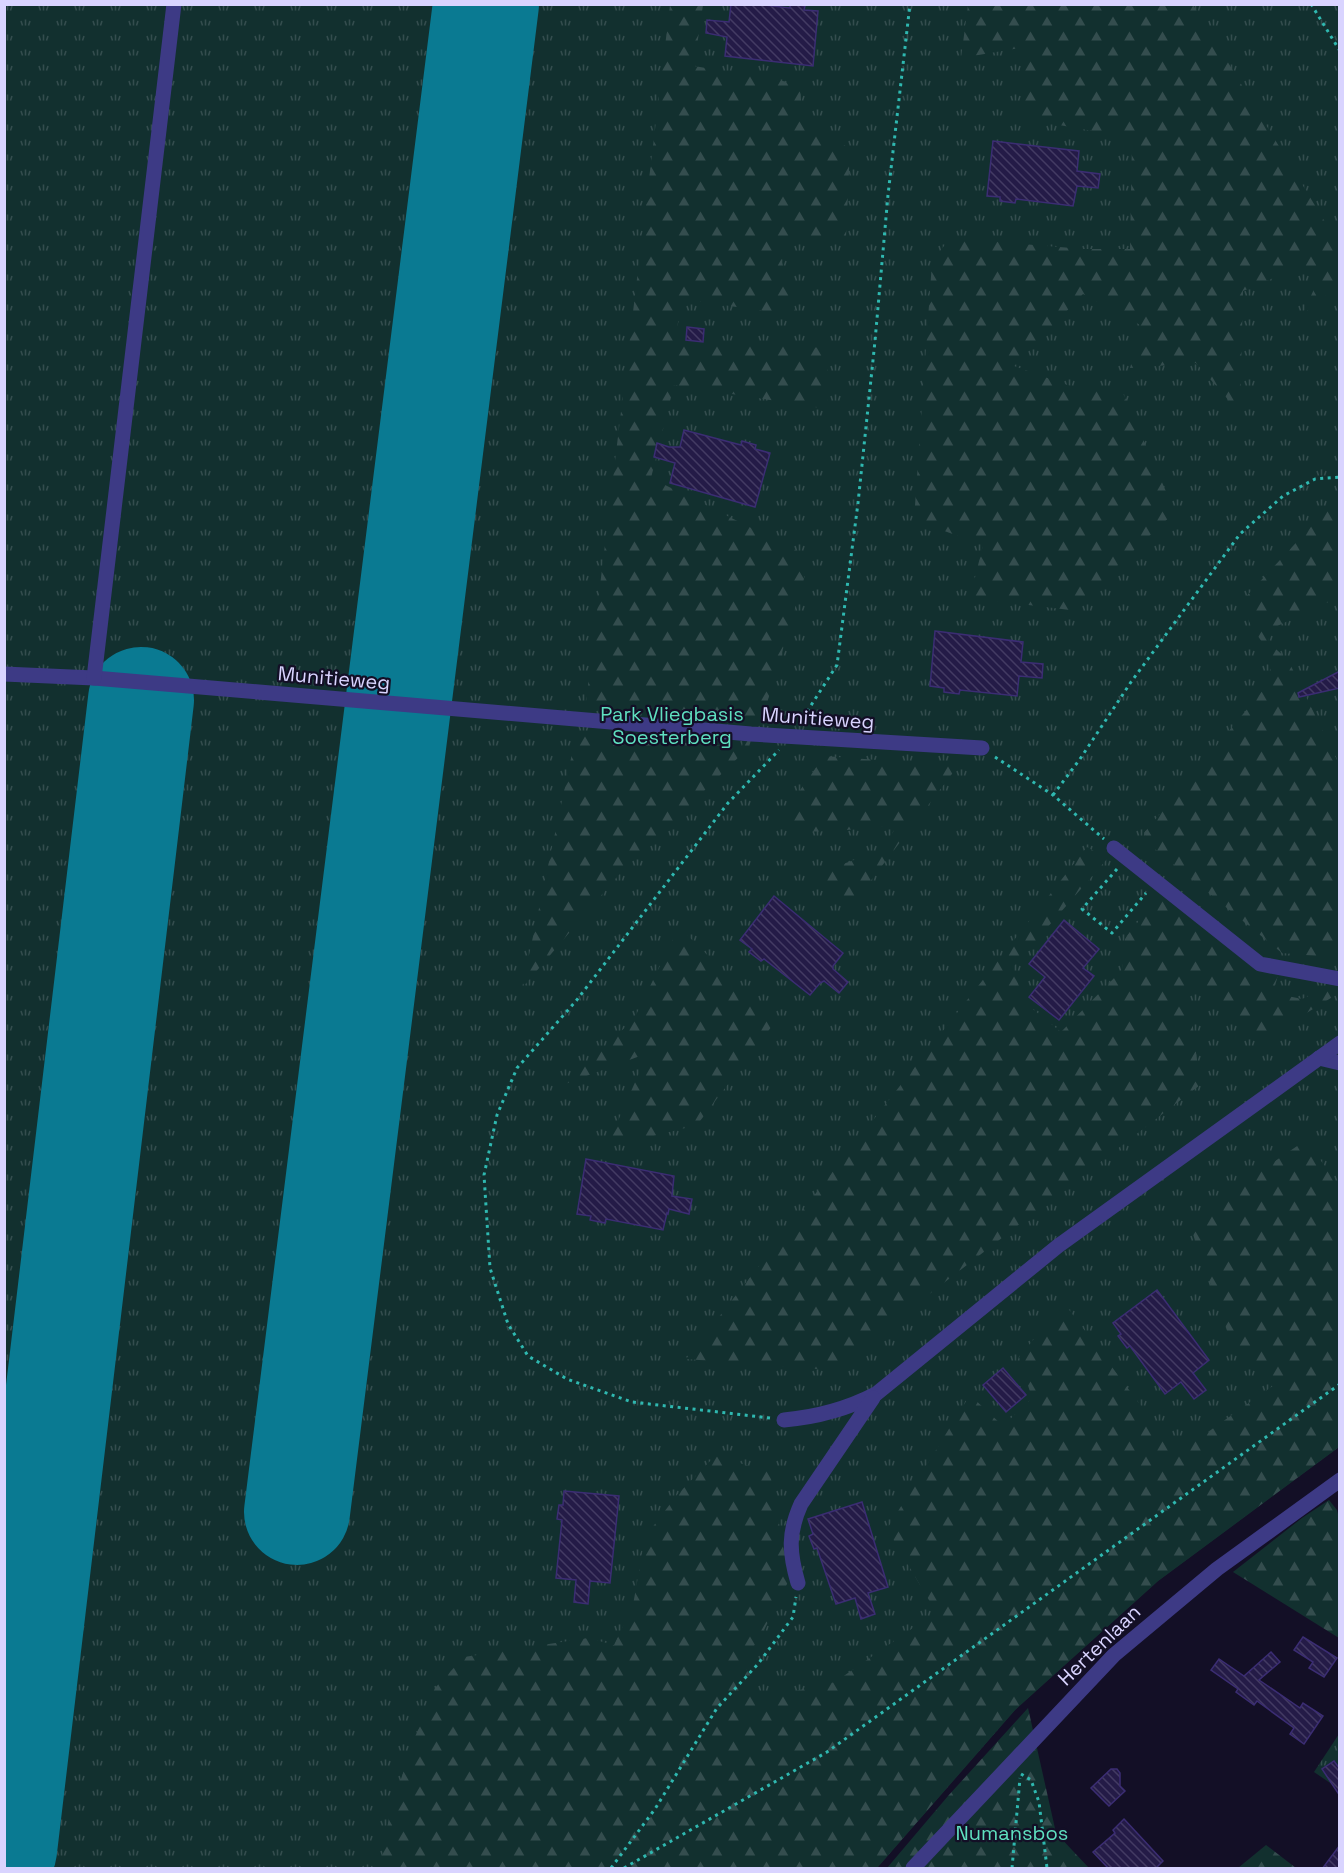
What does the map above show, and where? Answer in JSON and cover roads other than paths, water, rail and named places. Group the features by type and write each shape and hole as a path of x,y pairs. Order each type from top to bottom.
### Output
{"street":[{"path":"94,678 174,4"},
{"name":"Munitieweg","path":"4,674 94,678 791,737 982,748"},
{"path":"1120,853 1260,964 1340,979"},
{"path":"784,1420 827,1413 858,1404 876,1394 1058,1246 1340,1043"},
{"path":"1319,1058 1340,1063"},
{"path":"798,1582 791,1552 791,1533 795,1518 801,1504 876,1394"},
{"name":"Hertenlaan","path":"913,1869 1114,1654 1217,1569 1340,1480"}],"park label":[{"name":"Park Vliegbasis Soesterberg","path":"672,726"},
{"name":"Numansbos","path":"1012,1833"}]}
